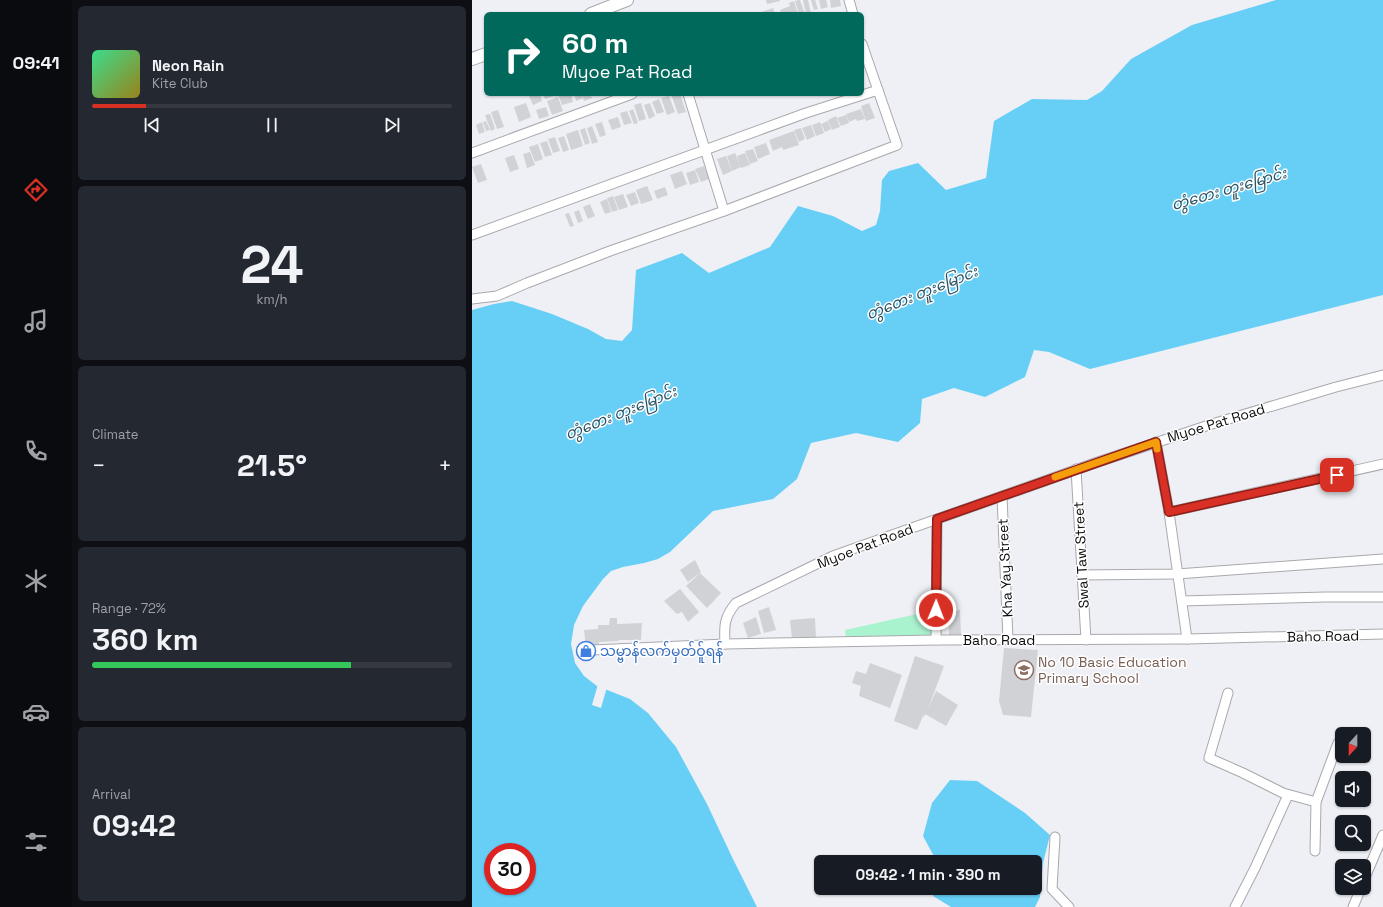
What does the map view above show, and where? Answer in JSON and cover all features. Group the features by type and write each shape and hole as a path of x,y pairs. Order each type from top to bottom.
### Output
{"main road":[{"path":"594,12 607,4 628,0"},
{"path":"472,60 484,55"}],"street":[{"path":"848,0 851,12"},
{"path":"472,298 497,296 596,257 724,211 897,145 864,50"},
{"path":"864,94 878,90"},
{"path":"472,153 627,96"},
{"path":"689,96 724,211"},
{"path":"472,235 806,113 859,96"},
{"name":"Myoe Pat Road","path":"725,644 725,623 729,612 736,603 833,556 1156,442 1321,391 1383,375"},
{"path":"1156,442 1169,512 1187,639"},
{"path":"1169,512 1383,464"},
{"name":"Swal Taw Street","path":"1076,469 1086,640"},
{"name":"Kha Yay Street","path":"1002,496 1008,640"},
{"path":"936,640 937,519"},
{"path":"1082,576 1177,574 1383,559"},
{"path":"1182,601 1383,597"},
{"name":"Baho Road","path":"592,650 725,644 936,640 1187,639 1383,634"},
{"path":"1228,693 1209,758 1288,795 1316,802"},
{"path":"1315,850 1316,802 1335,751"},
{"path":"1235,907 1255,868 1288,795"},
{"path":"1371,863 1383,835"},
{"path":"1055,837 1052,889 1069,907"},
{"path":"1352,907 1358,895"}],"green space":[{"path":"931,611 931,638 846,640 845,630"}],"water":[{"name":"တွံတေး တူးမြောင်း","path":"1276,0 1383,0 1383,295 1090,369 1049,352 1034,350 1025,377 985,397 954,388 922,399 920,423 898,442 856,433 811,443 797,479 773,499 713,511 670,552 658,559 611,571 603,579 583,606 574,625 571,644 575,663 584,676 597,686 630,699 648,713 676,747 707,804 757,907 472,907 472,310 512,301 552,314 588,329 606,339 622,341 632,330 636,270 682,253 709,273 770,247 798,206 833,216 862,231 876,225 880,211 882,180 889,171 918,163 946,190 986,178 994,121 1032,99 1087,100 1102,91 1131,59 1192,25"},
{"path":"950,780 977,781 1025,813 1050,835 1043,863 1042,874 1042,855 933,855 923,836 932,803"},
{"path":"1040,895 1035,907 951,907 933,896"}],"pier":[{"path":"598,684 607,687 601,708 592,705"}],"building":[{"path":"766,0 780,0 780,1 767,4"},
{"path":"800,0 804,12 798,12 795,1"},
{"path":"803,0 808,0 811,12 806,12"},
{"path":"811,0 815,0 818,9 814,10"},
{"path":"819,0 826,0 828,7 821,9"},
{"path":"830,0 840,0 841,6 831,8"},
{"path":"794,1 797,12 781,12 780,10 790,6 789,3"},
{"path":"773,8 774,12 761,12"},
{"path":"529,96 541,96 542,101 533,105"},
{"path":"544,96 554,96 545,99"},
{"path":"559,96 572,96 573,102 562,105"},
{"path":"575,96 582,96 583,98 576,101"},
{"path":"583,96 591,96 592,98 584,101"},
{"path":"669,96 675,112 667,115 661,98"},
{"path":"672,96 681,96 686,112 678,114"},
{"path":"558,97 563,111 552,115 547,101"},
{"path":"659,99 664,112 657,114 652,102"},
{"path":"526,103 531,117 519,122 514,107"},
{"path":"641,103 646,119 639,121 634,105"},
{"path":"650,103 655,116 649,119 644,105"},
{"path":"869,103 875,118 866,121 861,106"},
{"path":"546,107 549,116 539,119 536,110"},
{"path":"633,109 638,123 634,124 629,111"},
{"path":"861,109 865,119 857,121 856,119 849,122 846,114"},
{"path":"498,110 504,127 497,129 491,112"},
{"path":"627,111 632,123 624,125 620,113"},
{"path":"490,114 495,129 491,131 485,115"},
{"path":"846,115 849,123 841,126 837,118"},
{"path":"836,116 840,127 832,130 828,120"},
{"path":"618,117 621,127 612,130 608,120"},
{"path":"486,121 490,130 486,131 483,122"},
{"path":"828,121 831,129 825,132 821,124"},
{"path":"482,122 485,132 479,134 476,125"},
{"path":"602,122 606,135 600,137 595,124"},
{"path":"820,122 824,133 816,136 812,125"},
{"path":"811,125 815,136 807,140 802,128"},
{"path":"592,126 598,142 592,144 587,128"},
{"path":"585,128 590,143 585,145 580,130"},
{"path":"801,128 805,139 799,142 794,130"},
{"path":"578,130 583,146 571,150 566,134"},
{"path":"794,131 799,145 783,150 782,147 773,151 769,140"},
{"path":"564,136 569,150 563,152 558,138"},
{"path":"555,137 560,151 553,153 548,139"},
{"path":"547,141 552,155 545,157 540,143"},
{"path":"766,143 770,154 758,159 754,147"},
{"path":"538,144 543,159 535,162 529,147"},
{"path":"753,149 758,161 750,164 745,151"},
{"path":"530,152 535,165 527,168 523,154"},
{"path":"735,153 741,167 732,171 727,156"},
{"path":"745,153 750,165 741,168 737,156"},
{"path":"514,155 519,169 510,172 505,158"},
{"path":"726,156 732,171 723,175 717,159"},
{"path":"481,164 487,180 478,183 472,167"},
{"path":"704,166 709,179 701,182 695,169"},
{"path":"695,170 699,182 690,185 686,173"},
{"path":"682,171 687,184 675,189 670,175"},
{"path":"647,186 653,200 641,204 636,190"},
{"path":"665,187 668,195 657,199 654,191"},
{"path":"635,192 639,203 631,206 626,195"},
{"path":"623,194 628,207 619,210 614,197"},
{"path":"613,196 618,210 612,212 607,198"},
{"path":"607,199 611,212 605,214 600,202"},
{"path":"590,204 595,216 588,219 583,207"},
{"path":"579,210 583,221 578,223 574,212"},
{"path":"569,213 574,226 570,227 565,214"},
{"path":"695,560 701,572 688,582 680,570"},
{"path":"700,573 721,593 707,608 686,586"},
{"path":"680,589 699,612 688,622 682,612 677,614 664,601"},
{"path":"769,607 776,630 764,633 758,611"},
{"path":"960,610 961,635 949,635 948,611"},
{"path":"756,617 761,634 748,638 743,623"},
{"path":"610,618 617,618 617,624 642,623 641,640 599,642 599,646 586,647 584,630 598,629 598,625 609,625"},
{"path":"815,618 816,638 792,638 790,620"},
{"name":"No 10 Basic Education Primary School","path":"1004,648 1038,650 1031,717 1003,715 999,701"},
{"path":"915,656 944,666 928,709 936,691 958,705 946,726 925,714 917,730 894,721"},
{"path":"870,663 902,675 890,708 859,696 861,686 852,683 856,671 866,674"}],"slow traffic":[{"path":"1055,477 1156,442 1157,449"}],"place":[{"name":"သမ္ဗာန်လက်မှတ်ဝ်ူရန်","path":"586,651"},
{"name":"No 10 Basic Education Primary School","path":"1024,670"}],"route":[{"path":"936,610 937,519 1156,442 1169,512 1337,475"}]}
